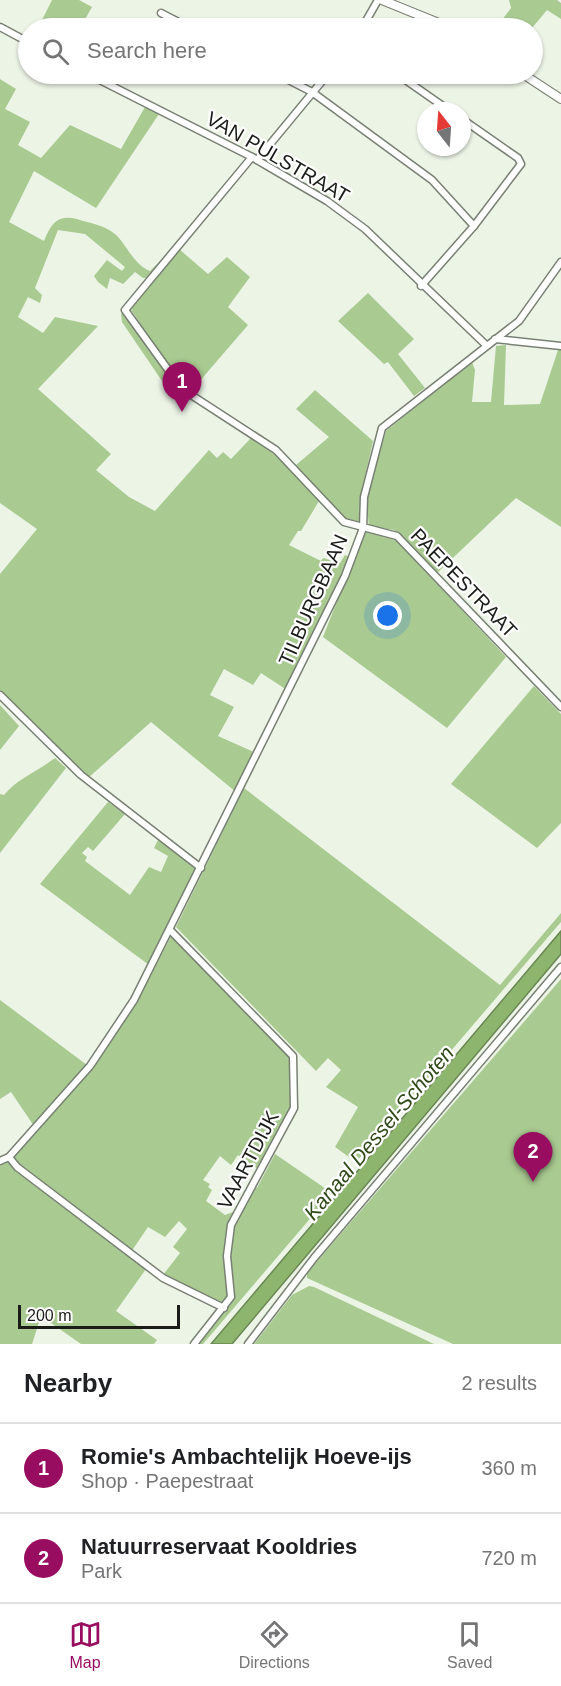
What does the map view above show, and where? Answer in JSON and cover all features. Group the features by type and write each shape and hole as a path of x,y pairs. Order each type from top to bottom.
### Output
{"main road":[{"path":"380,0 426,18"},
{"path":"538,84 561,99"}],"street":[{"path":"368,18 380,0"},
{"path":"161,14 169,18"},
{"path":"0,27 18,37"},
{"name":"VAN PULSTRAAT","path":"108,84 254,159 327,201 365,229 486,345"},
{"path":"296,84 312,92 432,180 474,226"},
{"path":"254,159 319,84"},
{"path":"412,84 437,102"},
{"path":"422,285 474,226 521,164 518,158 471,125"},
{"name":"PAEPESTRAAT","path":"254,159 125,310 182,389 276,450 339,518 363,528 397,536 561,707"},
{"name":"TILBURGBAAN","path":"0,1161 9,1157 90,1066 134,1000 345,576 363,528 364,497 382,428 519,321 561,262"},
{"path":"494,339 561,346"},
{"path":"0,695 81,775 201,868"},
{"name":"VAARTDIJK","path":"170,930 290,1049 293,1056 294,1108 231,1225 227,1241 232,1292 224,1308 194,1344"},
{"path":"248,1344 296,1282 561,967"},
{"path":"9,1157 17,1167 163,1278 224,1308"}],"shaded area":[{"path":"52,0 79,0 92,7 86,18 43,18"},
{"path":"509,0 557,0 561,3 561,19 547,10 540,18 504,18 511,8"},
{"path":"0,79 16,89 5,109 30,122 18,145 41,158 70,125 121,149 145,107 159,114 96,208 34,171 9,222 44,241 52,225 60,219 77,219 101,226 115,234 135,260 150,271 175,246 149,278 143,278 135,272 123,284 110,278 107,289 94,276 107,260 122,271 125,267 85,234 58,230 35,288 42,295 40,303 28,297 18,317 43,333 55,317 98,326 38,389 111,454 96,470 129,497 155,511 209,450 217,458 223,452 231,459 252,437 289,466 319,501 301,531 298,531 289,545 321,561 323,558 340,563 345,555 350,557 287,690 261,673 253,685 224,669 210,695 234,707 218,736 256,753 236,792 151,722 88,778 0,691 0,574 37,529 0,503"},
{"path":"179,249 208,274 227,257 250,277 228,307 248,325 192,390 174,375 130,308"},
{"path":"368,293 414,339 398,354 425,388 414,396 388,362 384,364 338,321"},
{"path":"124,313 169,378 162,381 122,322 121,314"},
{"path":"506,345 504,405 540,404 558,350 561,350 561,527 516,498 437,573 394,530 369,526 366,499 386,431 472,362 475,370 472,402 491,402 496,346"},
{"path":"315,390 373,441 360,498 359,522 343,518 296,465 329,437 296,409"},
{"path":"365,530 397,541 506,657 447,728 323,637"},
{"path":"534,686 561,714 561,823 537,848 451,784"},
{"path":"0,705 19,726 0,750"},
{"path":"55,758 66,768 0,853 0,794 4,795 21,780"},
{"path":"244,788 500,985 561,913 561,922 356,1162 335,1147 358,1107 326,1087 341,1070 328,1058 316,1071 176,927"},
{"path":"108,802 125,814 93,851 88,847 82,853 87,857 85,861 130,895 149,867 161,872 168,856 154,848 158,840 197,868 149,965 40,884"},
{"path":"561,931 561,954 232,1344 211,1344"},
{"path":"171,936 290,1056 292,1106 258,1169 238,1155 231,1165 220,1156 203,1180 210,1184 208,1187 212,1190 206,1201 225,1215 233,1212 250,1184 257,1188 275,1154 332,1193 203,1344 195,1344 233,1301 235,1293 229,1258 224,1259 230,1290 224,1303 163,1275 180,1253 173,1247 187,1229 179,1221 165,1237 148,1227 131,1252 17,1165 13,1156 96,1064 141,995"},
{"path":"561,979 561,1344 453,1344 307,1278 307,1273"},
{"path":"0,1000 87,1065 34,1126 11,1092 0,1099"},
{"path":"10,1161 146,1269 116,1311 157,1340 154,1344 81,1344 41,1316 32,1344 0,1344 0,1165"},
{"path":"309,1286 434,1344 254,1344 292,1295"}],"place":[{"name":"Romie's Ambachtelijk Hoeve-ijs","path":"182,412"},
{"name":"Natuurreservaat Kooldries","path":"533,1182"}],"water label":[{"name":"Kanaal Dessel-Schoten","path":"379,1133"}]}
